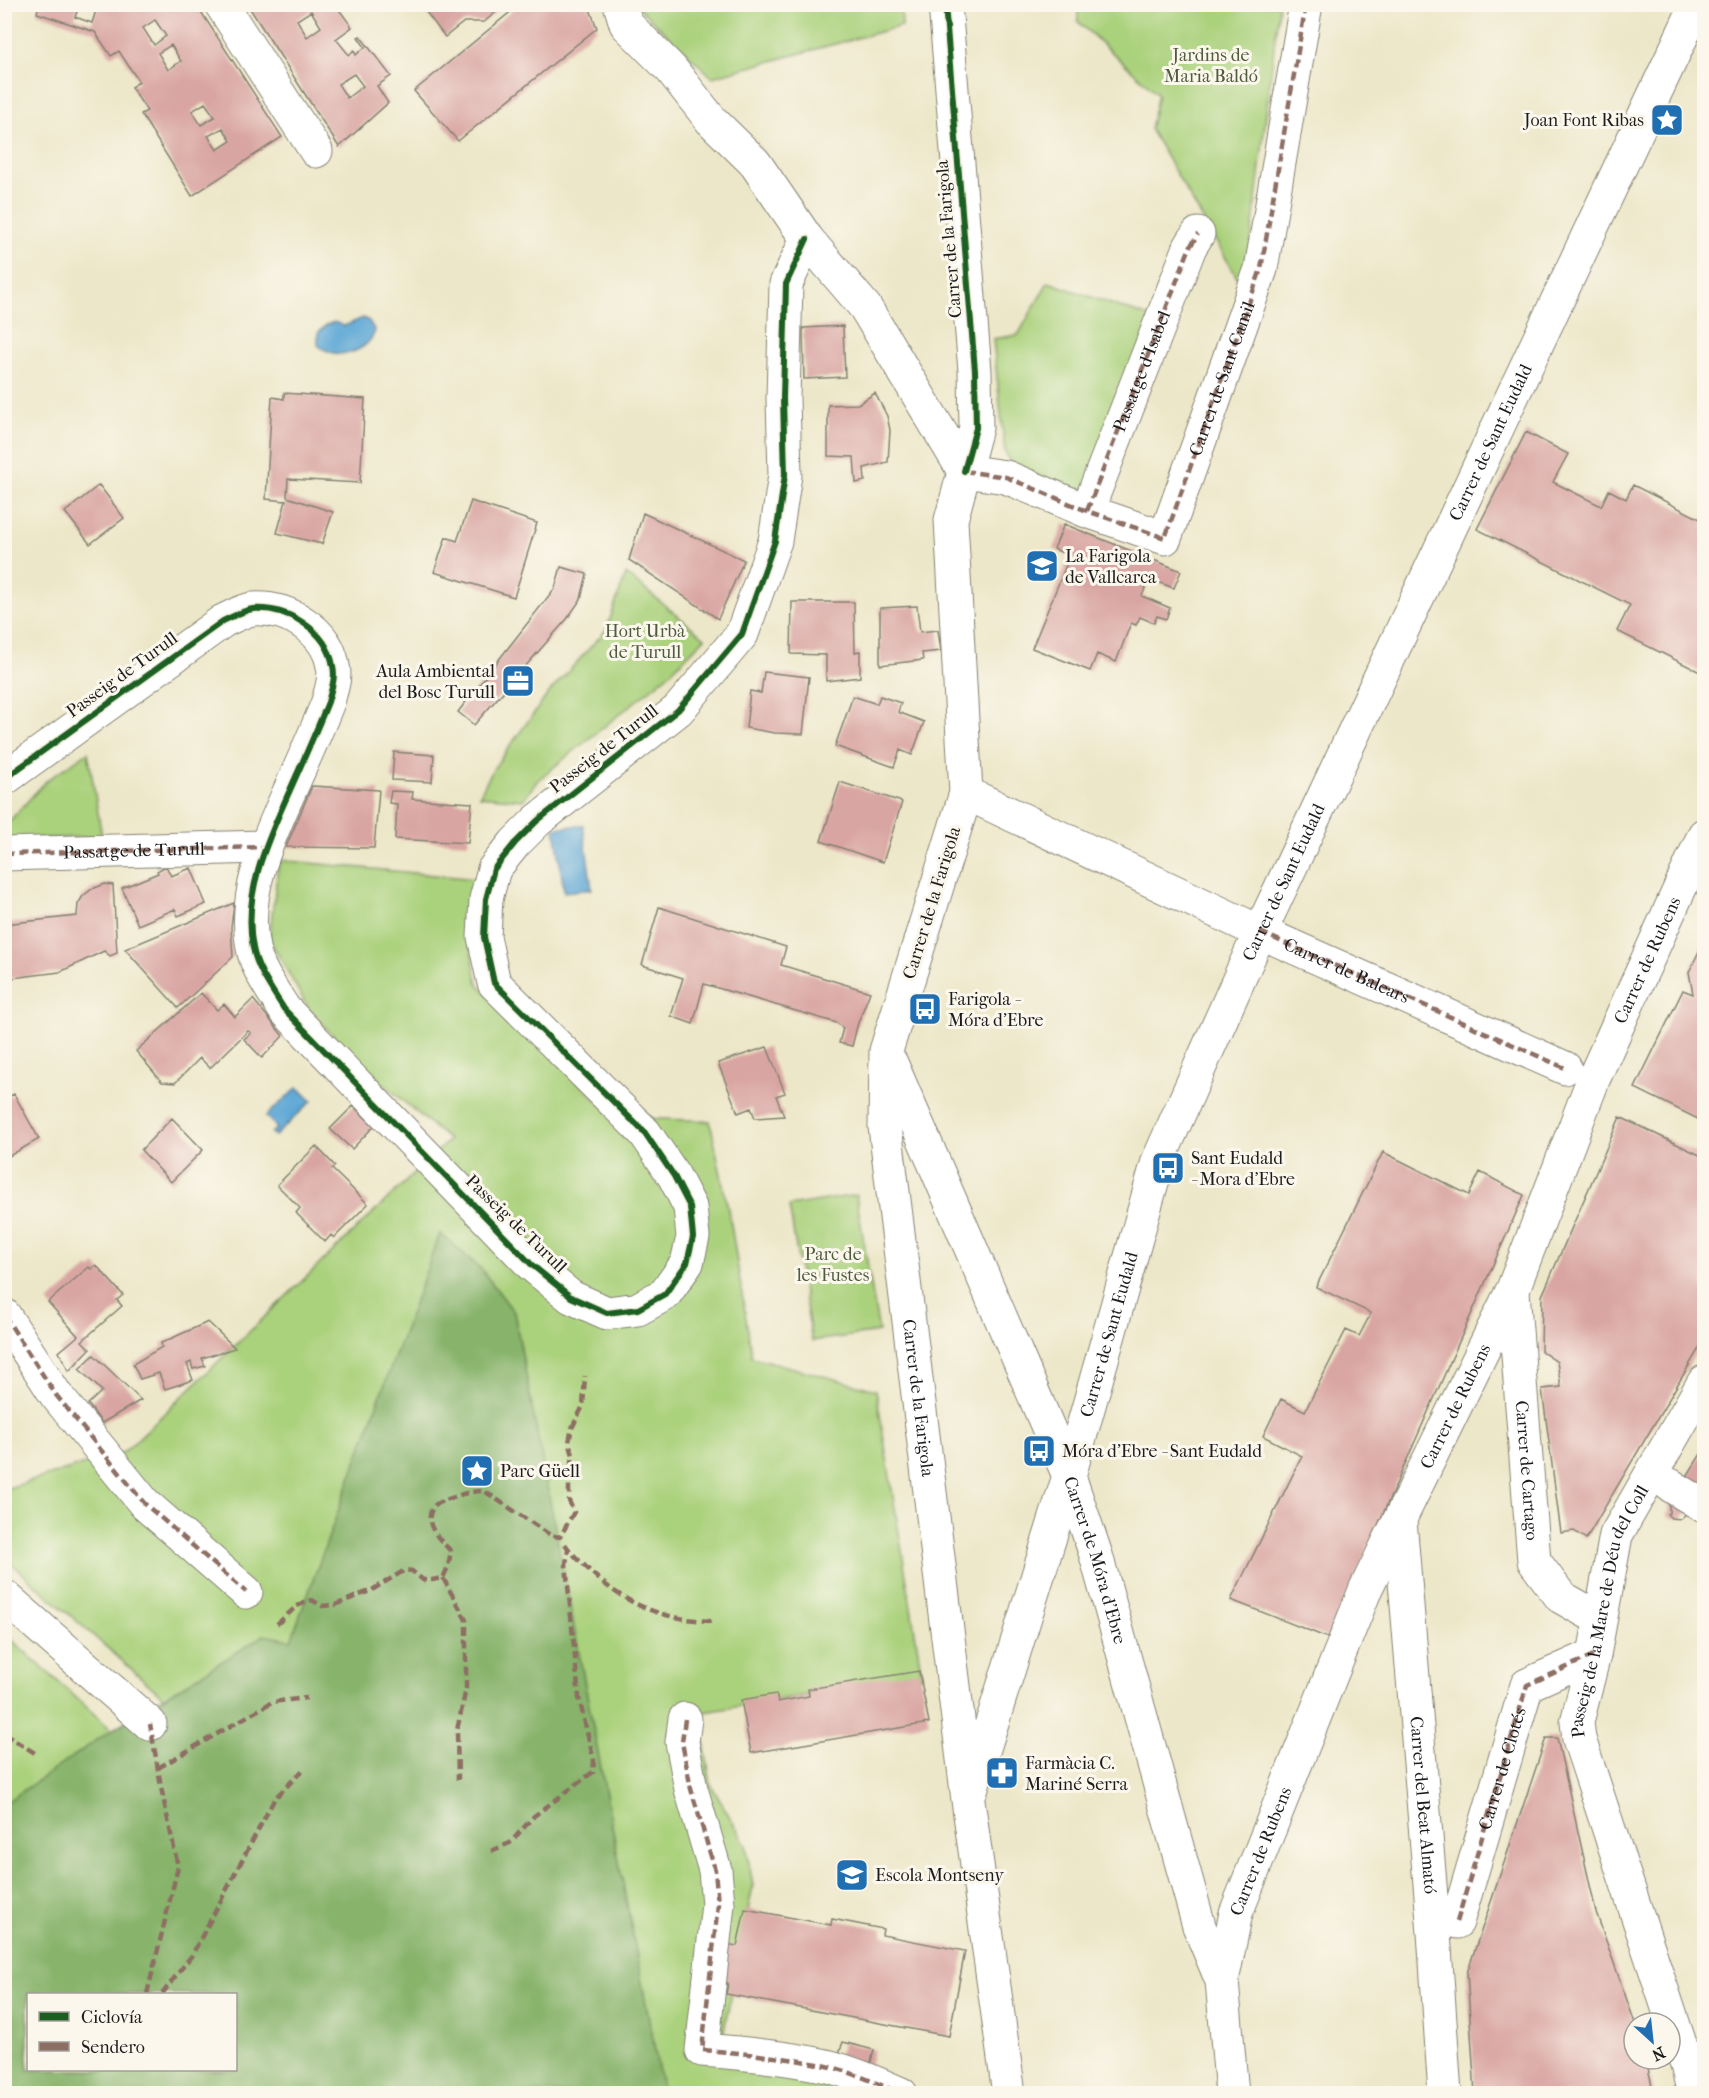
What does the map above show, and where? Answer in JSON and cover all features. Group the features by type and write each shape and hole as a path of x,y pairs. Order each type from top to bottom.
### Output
{"street":[{"path":"220,4 316,151"},
{"path":"620,4 626,24 671,69 711,120 755,163 807,239 865,307 964,471"},
{"name":"Carrer de la Farigola","path":"945,4 975,371 976,428 951,520 966,793 886,1051 885,1127 968,1800 1009,2094"},
{"name":"Carrer de Sant Camil","path":"964,471 1006,477 1087,511 1165,538 1199,438 1262,269 1306,4"},
{"name":"Carrer de Sant Eudald","path":"968,1800 1069,1476 1158,1161 1260,932 1697,4"},
{"name":"Passatge d'Isabel","path":"1087,511 1190,247 1198,234"},
{"name":"Passeig de Turull","path":"4,779 223,621 251,609 279,612 300,620 316,634 327,649 333,665 334,677 328,702 264,847 251,902 249,922 253,951 265,979 284,1009 532,1265 571,1297 607,1313 638,1309 665,1294 687,1263 693,1237 690,1207 674,1176 645,1133 494,983 484,937 486,900 494,869 515,843 537,821 678,710 742,634 775,541 785,475 783,398 786,284 807,239"},
{"name":"Carrer de Balears","path":"966,793 1260,932 1565,1068"},
{"name":"Carrer de Rubens","path":"1222,1981 1236,1913 1366,1588 1513,1289 1593,1080 1704,835"},
{"name":"Passatge de Turull","path":"4,854 264,847"},
{"name":"Carrer de Móra d'Ebre","path":"886,1051 1069,1476 1096,1555 1199,1926 1222,1981 1232,2094"},
{"name":"Carrer de Cartago","path":"1513,1289 1534,1561 1561,1596 1600,1619"},
{"path":"4,1315 56,1395 145,1504 246,1592"},
{"name":"Passeig de la Mare de Déu del Coll","path":"1694,2094 1687,2065 1579,1739 1577,1722 1594,1655 1616,1535 1704,1382"},
{"path":"1670,1485 1704,1506"},
{"name":"Carrer del Beat Almató","path":"1400,1518 1445,2094"},
{"path":"4,1596 150,1724"},
{"name":"Carrer de Clotés","path":"1457,1922 1527,1685 1594,1655"},
{"path":"685,1719 682,1742 690,1788 715,1870 718,1904 702,2050 751,2054 828,2066 874,2081 901,2094"}],"green space":[{"path":"639,5 901,5 902,26 712,77 640,9"},
{"name":"Jardins de Maria Baldó","path":"1078,5 1279,5 1247,275 1241,284 1150,129 1158,94 1078,22"},
{"path":"1048,282 1152,318 1086,493 1011,465 1005,452 993,339 1018,335"},
{"name":"Hort Urbà de Turull","path":"626,574 705,638 667,676 538,780 523,800 479,796 494,768 548,694 606,630"},
{"path":"88,752 102,837 5,839 4,827 46,781"},
{"name":"Parc Güell","path":"279,860 476,879 467,931 478,984 614,1117 710,1121 731,1224 752,1357 876,1390 922,1676 699,1713 711,1785 746,1845 753,1886 723,2035 725,2059 853,2093 5,2093 5,1634 112,1730 163,1697 5,1558 5,1489 124,1452 449,1140 354,1059 309,1009 269,939"},
{"name":"Parc de les Fustes","path":"856,1195 879,1332 812,1341 789,1206"},
{"path":"440,1233 481,1269 514,1312 663,2093 5,2094 5,1803 112,1730 264,1635 291,1640"}],"water":[{"path":"363,318 369,321 375,331 371,339 358,350 350,353 333,353 318,345 318,333 326,325 334,322 344,326"},
{"path":"583,825 592,889 564,892 555,828"},
{"path":"298,1087 312,1101 275,1136 271,1133 277,1128 266,1116"}],"building":[{"path":"39,4 80,4 75,17 92,23 98,4 196,4 282,137 192,196 141,114 147,111 131,87 139,82 119,51 111,56 95,32 37,13","holes":["155,20 166,36 154,45 143,28","171,45 181,61 168,70 158,53","205,103 215,117 201,125 192,111","223,128 231,141 217,150 208,136"]},
{"path":"247,4 335,4 352,27 336,39 349,55 354,50 356,55 365,47 358,37 360,36 391,76 377,86 388,103 339,147","holes":["311,11 321,27 307,37 297,20","354,74 363,86 347,98 338,84"]},
{"path":"420,4 506,4 484,22 464,22 445,37"},
{"path":"520,4 588,4 597,28 458,141 414,91"},
{"path":"843,326 845,377 804,379 803,328"},
{"path":"284,393 365,399 360,483 288,479 287,497 333,512 322,544 277,533 286,501 266,499 272,397 284,399"},
{"path":"875,393 887,416 890,430 888,462 864,468 865,481 856,483 854,457 828,456 828,405 858,404"},
{"path":"1526,432 1568,454 1553,482 1601,506 1609,490 1626,499 1633,485 1704,521 1704,674 1617,631 1630,605 1477,529"},
{"path":"99,485 124,518 90,544 65,512"},
{"path":"471,501 537,523 514,597 434,572 446,537 457,541"},
{"path":"643,513 744,560 718,619 629,560"},
{"path":"1064,524 1181,571 1174,588 1149,579 1142,596 1170,608 1166,619 1157,616 1154,623 1140,617 1136,625 1131,623 1116,662 1097,654 1090,671 1032,648 1070,556 1054,549"},
{"path":"561,567 587,574 581,599 567,619 474,725 458,712 555,588"},
{"path":"792,602 854,602 855,652 860,651 860,677 826,681 826,655 791,654"},
{"path":"917,606 920,632 938,630 941,651 922,653 923,660 880,665 880,608"},
{"path":"764,672 809,677 803,734 775,733 746,728 750,691 761,693"},
{"path":"853,696 877,704 880,696 901,703 898,712 924,722 912,755 900,750 894,767 835,746"},
{"path":"394,752 434,755 432,782 392,780"},
{"path":"840,782 902,802 883,862 821,841"},
{"path":"312,786 379,790 374,848 286,847"},
{"path":"391,791 413,792 412,799 472,803 468,843 395,839 397,804 389,803"},
{"path":"166,866 171,876 191,868 206,904 178,916 175,909 138,925 122,888 158,873 157,871"},
{"path":"105,884 113,885 117,953 110,956 104,951 60,972 4,979 4,924 77,916 78,904 83,896 92,889"},
{"path":"234,903 231,927 233,957 178,1008 125,949"},
{"path":"659,907 786,947 781,965 870,992 852,1046 839,1043 843,1028 837,1023 704,984 693,1024 671,1016 683,978 642,965"},
{"path":"1704,941 1704,1122 1635,1088 1683,990 1693,994 1689,972"},
{"path":"201,993 217,1010 224,1004 235,1017 253,999 283,1036 262,1058 244,1039 251,1033 248,1031 210,1068 200,1058 175,1083 162,1082 136,1051"},
{"path":"767,1047 785,1093 776,1096 784,1116 755,1118 751,1108 738,1113 718,1063"},
{"path":"14,1094 39,1139 4,1159 4,1099"},
{"path":"353,1106 374,1126 352,1149 330,1129"},
{"path":"1620,1117 1704,1157 1704,1340 1586,1539 1574,1531 1561,1533 1542,1389 1561,1387 1557,1362 1541,1351 1542,1296"},
{"path":"172,1118 203,1150 171,1182 141,1150"},
{"path":"316,1146 335,1166 332,1169 368,1204 334,1238 331,1235 325,1242 296,1213 300,1208 277,1185"},
{"path":"1383,1152 1469,1195 1480,1172 1524,1195 1328,1638 1231,1600 1302,1456 1263,1436 1281,1399 1305,1411 1346,1330 1359,1336 1371,1313 1316,1287"},
{"path":"96,1265 123,1295 117,1300 122,1306 82,1341 90,1349 69,1371 59,1352 78,1336 48,1302 89,1267 91,1269"},
{"path":"208,1322 235,1348 202,1358 205,1366 193,1369 191,1362 187,1364 193,1380 165,1389 159,1373 140,1379 133,1364 162,1347 161,1343"},
{"path":"94,1355 141,1400 102,1423 88,1404 102,1391 79,1369"},
{"path":"1704,1449 1704,1522 1688,1511 1681,1519 1671,1518 1667,1514 1669,1505"},
{"path":"919,1671 929,1723 751,1753 741,1700 776,1694 778,1702 809,1696 808,1689"},
{"path":"1546,1738 1557,1738 1596,1912 1631,2011 1622,2011 1622,2071 1649,2071 1654,2094 1475,2094 1467,1973"},
{"path":"745,1909 831,1925 832,1919 883,1929 882,1935 965,1951 949,2036 726,1994 728,1983 718,1981 726,1944 737,1946"},
{"path":"843,2042 874,2050 870,2066 838,2056"}],"marked path":[{"path":"964,471 1006,477 1087,511 1165,538 1261,269 1306,4"},
{"path":"1087,511 1190,247 1198,234"},
{"path":"4,854 264,847"},
{"path":"1260,932 1565,1068"},
{"path":"4,1315 56,1395 145,1504 246,1592"},
{"path":"277,1624 297,1606 312,1600 322,1606 335,1605 372,1590 405,1570 412,1571 423,1580 443,1578 451,1551 434,1531 430,1519 431,1512 437,1503 459,1495 484,1491 550,1535 560,1537 574,1512 569,1501 573,1455 569,1442 572,1428 583,1406 585,1376"},
{"path":"565,1544 601,1581 644,1608 676,1617 712,1621"},
{"path":"491,1851 510,1843 534,1816 593,1772 594,1761 579,1698 566,1565 568,1549"},
{"path":"443,1578 466,1620 466,1689 457,1730 458,1780"},
{"path":"1457,1922 1527,1685 1594,1655"},
{"path":"158,1768 272,1702 307,1698"},
{"path":"685,1719 682,1742 691,1789 715,1870 718,1904 702,2050 796,2060 827,2066 901,2094"},
{"path":"147,1993 178,1867 150,1724"},
{"path":"4,1734 35,1753"},
{"path":"163,1993 192,1955 275,1798 305,1768"}],"cycle path":[{"path":"945,4 975,371 976,428 964,471"},
{"path":"4,779 223,621 242,612 266,609 304,623 323,642 329,653 334,670 334,680 328,702 273,828 254,887 251,907 253,948 270,988 284,1009 532,1265 571,1297 607,1313 638,1309 665,1294 687,1263 693,1237 690,1207 674,1176 645,1133 494,983 484,937 486,899 494,869 515,843 537,821 678,710 742,634 775,541 785,475 783,398 786,284 807,239"}],"place":[{"name":"Joan Font Ribas","path":"1667,120"},
{"name":"La Farigola de Vallcarca","path":"1042,566"},
{"name":"Aula Ambiental del Bosc Turull","path":"518,681"},
{"name":"Farigola - Móra d'Ebre","path":"925,1009"},
{"name":"Sant Eudald - Mora d'Ebre","path":"1168,1168"},
{"name":"Móra d'Ebre - Sant Eudald","path":"1039,1451"},
{"name":"Parc Güell","path":"477,1471"},
{"name":"Farmàcia C. Mariné Serra","path":"1002,1773"},
{"name":"Escola Montseny","path":"852,1875"}]}
